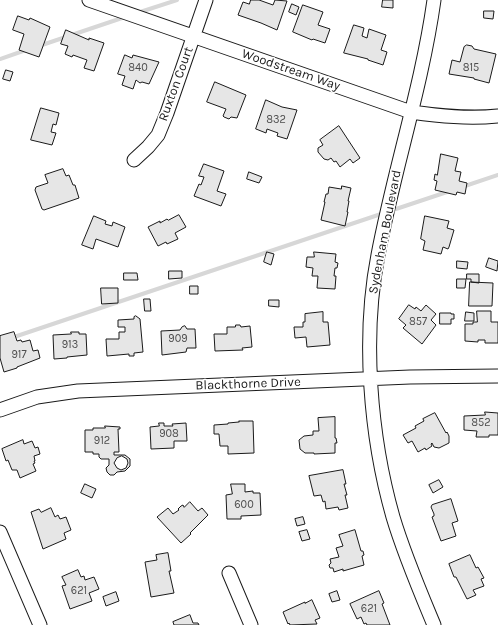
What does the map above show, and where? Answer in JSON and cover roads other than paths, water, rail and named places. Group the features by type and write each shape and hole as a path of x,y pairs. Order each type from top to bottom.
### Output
{"street":[{"name":"Woodstream Way","path":"89,0 411,112 448,117 478,118 498,116"},
{"name":"Ruxton Court","path":"134,160 158,135 206,0"},
{"name":"Sydenham Boulevard","path":"434,0 428,40 378,256 372,298 370,342 375,437 379,463 391,510 411,571 434,625"},
{"name":"Blackthorne Drive","path":"0,410 37,397 78,391 418,377 498,376"},
{"path":"0,532 40,625"},
{"path":"229,574 251,625"}],"waterway":[{"path":"137,13 177,0"},
{"path":"39,46 125,17"},
{"path":"0,59 26,50"},
{"path":"462,187 498,175"},
{"path":"390,211 450,191"},
{"path":"11,338 384,213"}]}
